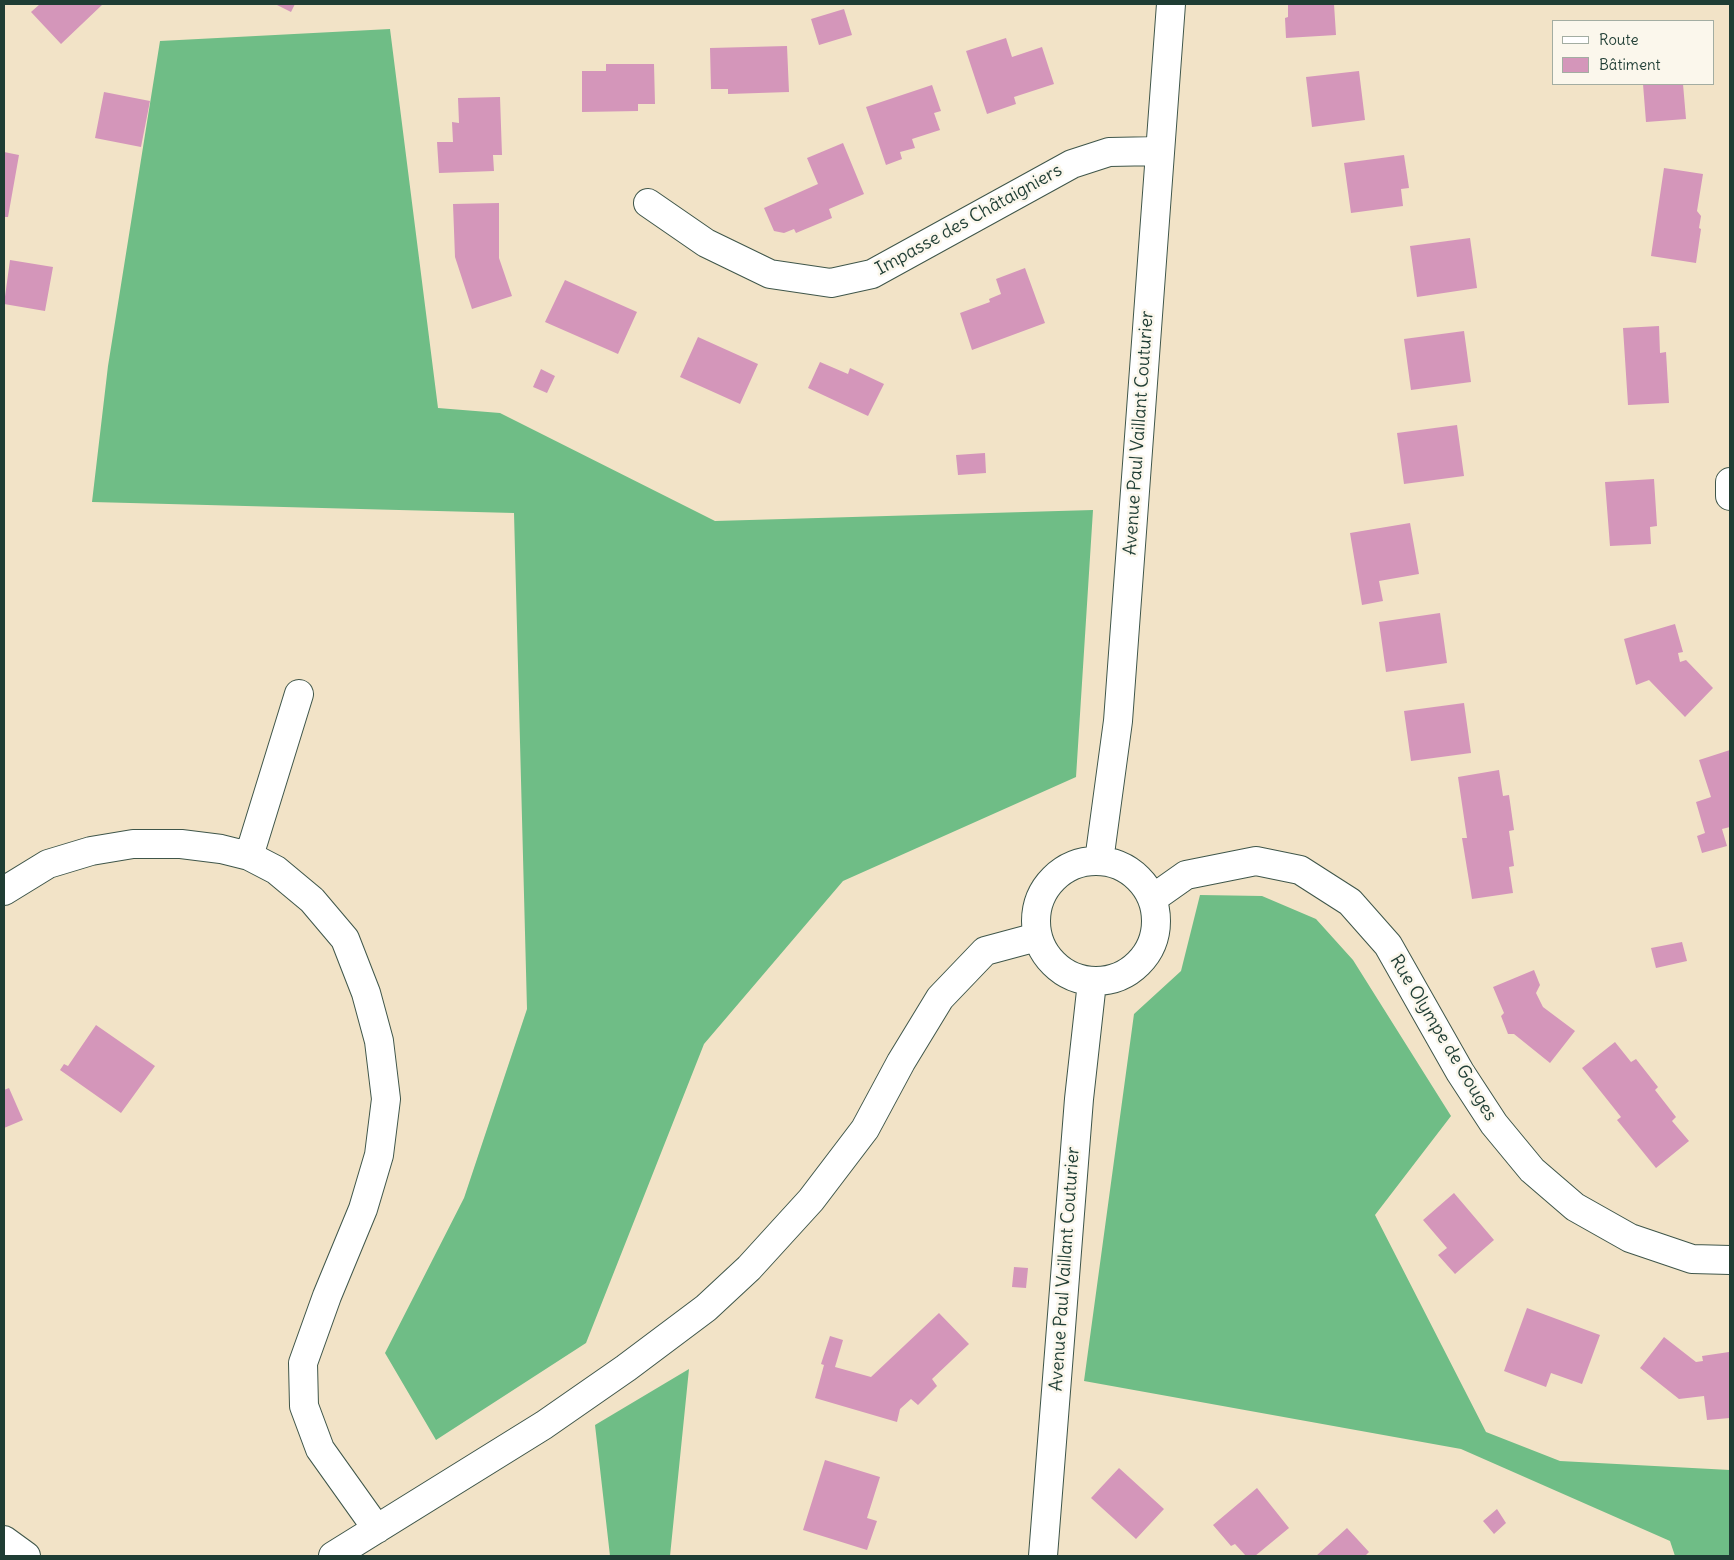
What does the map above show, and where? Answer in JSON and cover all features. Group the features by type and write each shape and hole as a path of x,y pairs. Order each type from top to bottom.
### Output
{"street":[{"name":"Avenue Paul Vaillant Couturier","path":"1099,861 1118,721 1170,4"},
{"name":"Impasse des Châtaigniers","path":"648,203 706,243 770,274 830,283 872,274 1072,164 1109,152 1158,151"},
{"path":"1730,482 1730,496"},
{"path":"249,856 299,694"},
{"path":"4,891 48,864 90,851 133,844 181,844 221,848 249,856 276,870 312,900 344,939 366,993 379,1041 386,1099 379,1155 363,1209 327,1296 304,1363 304,1406 320,1449 377,1528"},
{"path":"1099,861 1116,865 1131,872 1144,884 1152,899 1156,918 1154,939 1145,957 1130,971 1112,980 1092,982 1074,978 1058,968 1045,954 1037,937 1035,918 1039,899 1049,883 1063,871 1080,863 1099,861"},
{"name":"Rue Olympe de Gouges","path":"1152,899 1186,874 1256,861 1300,870 1342,896 1350,902 1388,945 1460,1072 1494,1124 1532,1170 1575,1207 1630,1238 1692,1259 1730,1260"},
{"path":"333,1556 544,1425 626,1368 706,1308 749,1268 811,1200 865,1129 901,1062 940,998 985,951 1037,937"},
{"name":"Avenue Paul Vaillant Couturier","path":"1043,1556 1079,1099 1092,982"},
{"path":"4,1540 26,1556"}],"green space":[{"path":"390,29 438,408 500,413 715,521 1093,510 1076,777 843,881 704,1044 586,1343 436,1440 385,1353 464,1198 527,1009 514,513 92,502 108,366 160,41"},
{"path":"1200,895 1262,896 1316,919 1353,960 1451,1116 1375,1215 1486,1432 1560,1461 1730,1470 1730,1556 1675,1556 1670,1541 1461,1449 1084,1381 1134,1014 1181,971"},
{"path":"689,1369 670,1556 610,1556 595,1425"}],"building":[{"path":"40,4 103,4 61,44 31,12"},
{"path":"275,4 295,4 291,12"},
{"path":"1288,4 1334,4 1336,35 1286,38 1285,18 1288,17"},
{"path":"844,9 852,35 819,45 811,19"},
{"path":"1006,38 1012,57 1042,47 1054,84 1014,97 1016,104 987,114 966,51"},
{"path":"787,46 789,92 728,94 728,89 711,89 710,48"},
{"path":"606,64 654,64 655,104 638,104 638,111 582,112 582,71 606,71"},
{"path":"1359,71 1365,120 1312,127 1306,77"},
{"path":"932,85 941,111 934,113 940,130 912,139 915,148 900,152 902,159 886,165 866,107"},
{"path":"1643,85 1683,85 1686,119 1646,122"},
{"path":"104,92 150,101 141,147 95,138"},
{"path":"500,97 502,155 493,155 494,171 439,173 437,142 453,142 452,122 459,123 458,98"},
{"path":"843,143 864,194 829,209 832,218 796,233 794,229 784,233 774,231 764,208 818,184 807,158"},
{"path":"4,152 19,155 8,217 4,217"},
{"path":"1404,155 1409,188 1401,189 1403,206 1351,213 1344,163"},
{"path":"1664,168 1703,174 1697,211 1701,216 1699,228 1701,229 1696,263 1651,256"},
{"path":"499,203 499,258 512,296 472,309 455,257 453,204"},
{"path":"1470,238 1477,288 1417,297 1410,246"},
{"path":"10,260 53,267 45,311 4,304"},
{"path":"1025,268 1045,323 972,350 960,313 990,302 989,299 1001,294 996,279"},
{"path":"565,280 637,312 618,354 545,322"},
{"path":"1659,326 1660,353 1666,352 1669,403 1628,405 1623,328"},
{"path":"1464,331 1471,382 1411,390 1404,339"},
{"path":"698,337 758,364 740,404 680,377"},
{"path":"820,362 848,374 850,368 884,384 868,416 808,388"},
{"path":"541,369 555,376 547,393 533,387"},
{"path":"1457,425 1464,476 1404,484 1397,433"},
{"path":"985,453 986,473 958,475 956,455"},
{"path":"1654,479 1657,526 1650,527 1651,544 1610,546 1605,482"},
{"path":"1410,523 1419,574 1379,581 1383,601 1362,605 1350,533"},
{"path":"1440,613 1447,663 1386,672 1379,622"},
{"path":"1675,624 1683,652 1678,653 1680,662 1686,660 1713,688 1685,717 1649,680 1636,685 1624,639"},
{"path":"1464,703 1471,753 1411,761 1404,711"},
{"path":"1730,750 1730,827 1722,829 1727,846 1702,853 1697,836 1705,833 1696,802 1711,797 1699,760"},
{"path":"1499,770 1503,796 1509,795 1514,830 1509,831 1514,866 1509,867 1513,893 1472,899 1462,838 1467,838 1458,777"},
{"path":"1682,942 1687,961 1656,968 1651,948"},
{"path":"1534,970 1540,985 1536,993 1543,1007 1575,1031 1550,1063 1514,1034 1508,1034 1501,1016 1504,1013 1493,987"},
{"path":"96,1025 155,1066 121,1113 60,1070 64,1064 68,1066"},
{"path":"1615,1042 1631,1062 1636,1059 1658,1087 1655,1090 1676,1117 1672,1121 1689,1141 1656,1168 1617,1120 1621,1117 1582,1068"},
{"path":"9,1088 23,1120 4,1128 4,1090"},
{"path":"1454,1193 1494,1240 1455,1274 1438,1255 1447,1248 1423,1220"},
{"path":"1014,1267 1028,1268 1026,1288 1012,1287"},
{"path":"1527,1308 1600,1335 1582,1384 1551,1373 1546,1387 1504,1371"},
{"path":"939,1313 969,1344 932,1379 937,1386 918,1405 911,1399 900,1409 897,1422 815,1398 824,1365 821,1364 830,1336 843,1340 835,1367 871,1377"},
{"path":"1664,1337 1696,1362 1703,1361 1702,1356 1729,1352 1730,1418 1707,1420 1704,1396 1679,1399 1640,1368"},
{"path":"825,1460 880,1477 867,1518 877,1521 867,1550 803,1530"},
{"path":"1119,1468 1164,1509 1136,1539 1091,1498"},
{"path":"1257,1488 1289,1528 1255,1556 1246,1556 1235,1544 1231,1546 1213,1525"},
{"path":"1497,1509 1506,1523 1494,1534 1483,1521"},
{"path":"1347,1528 1369,1552 1365,1556 1316,1556"}]}
